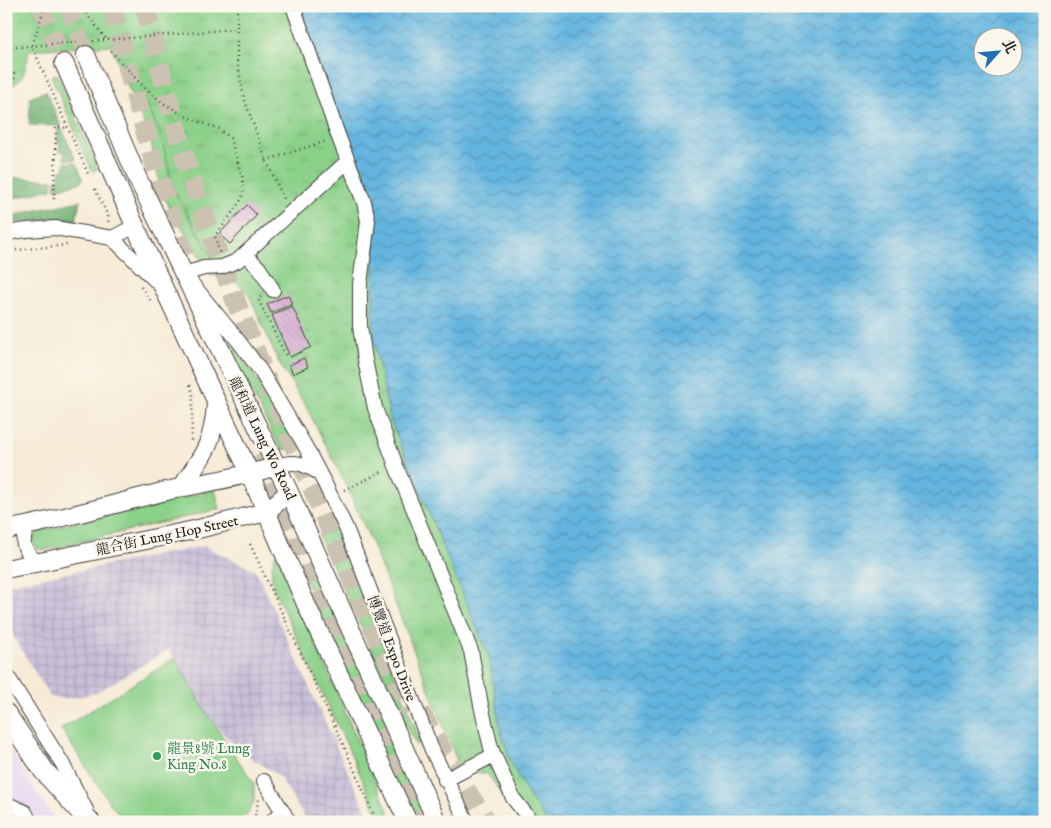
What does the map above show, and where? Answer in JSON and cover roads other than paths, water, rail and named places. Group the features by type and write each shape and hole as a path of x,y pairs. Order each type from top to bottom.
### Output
{"highway":[{"path":"6,714 44,771 90,822"}],"main road":[{"name":"龍和道 Lung Wo Road","path":"84,46 137,177 290,492 437,822"},
{"name":"龍和道 Lung Wo Road","path":"64,63 134,226 250,474 310,612 408,822"},
{"path":"181,488 208,449 213,430 216,402"},
{"path":"6,530 181,488 250,474 277,466"},
{"name":"龍合街 Lung Hop Street","path":"6,569 194,530 266,512 290,492"}],"street":[{"path":"293,6 364,202 368,221 360,284 360,326 375,408 396,466 471,651 480,705 494,756 513,798 532,822"},
{"path":"184,274 204,268 224,266 236,261 348,161"},
{"path":"109,238 134,226"},
{"path":"6,234 55,228 109,238 163,288"},
{"path":"246,254 259,268 273,290"},
{"name":"博覽道 Expo Drive","path":"184,274 260,370 304,444 346,528 432,750 468,822"},
{"path":"277,466 296,462 319,473"},
{"path":"28,526 24,534 23,545 28,554 37,562"},
{"path":"6,674 62,763 90,822"},
{"path":"446,780 494,756"},
{"path":"264,781 286,818 270,822"},
{"path":"6,807 12,806 25,812 30,822"}],"water":[{"path":"299,6 1045,6 1045,822 547,822 529,796 511,763 501,732 489,657 390,419 374,340 375,223 373,203 343,131"}],"tunnel":[{"path":"41,6 64,63"},
{"path":"68,6 86,55"},
{"path":"112,6 149,143 192,277"},
{"path":"145,6 180,141 194,186 243,320 296,451 411,712"},
{"path":"261,453 425,822"},
{"path":"420,712 487,822"}],"place":[{"name":"龍景8號 Lung King No.8","path":"157,756"}]}
